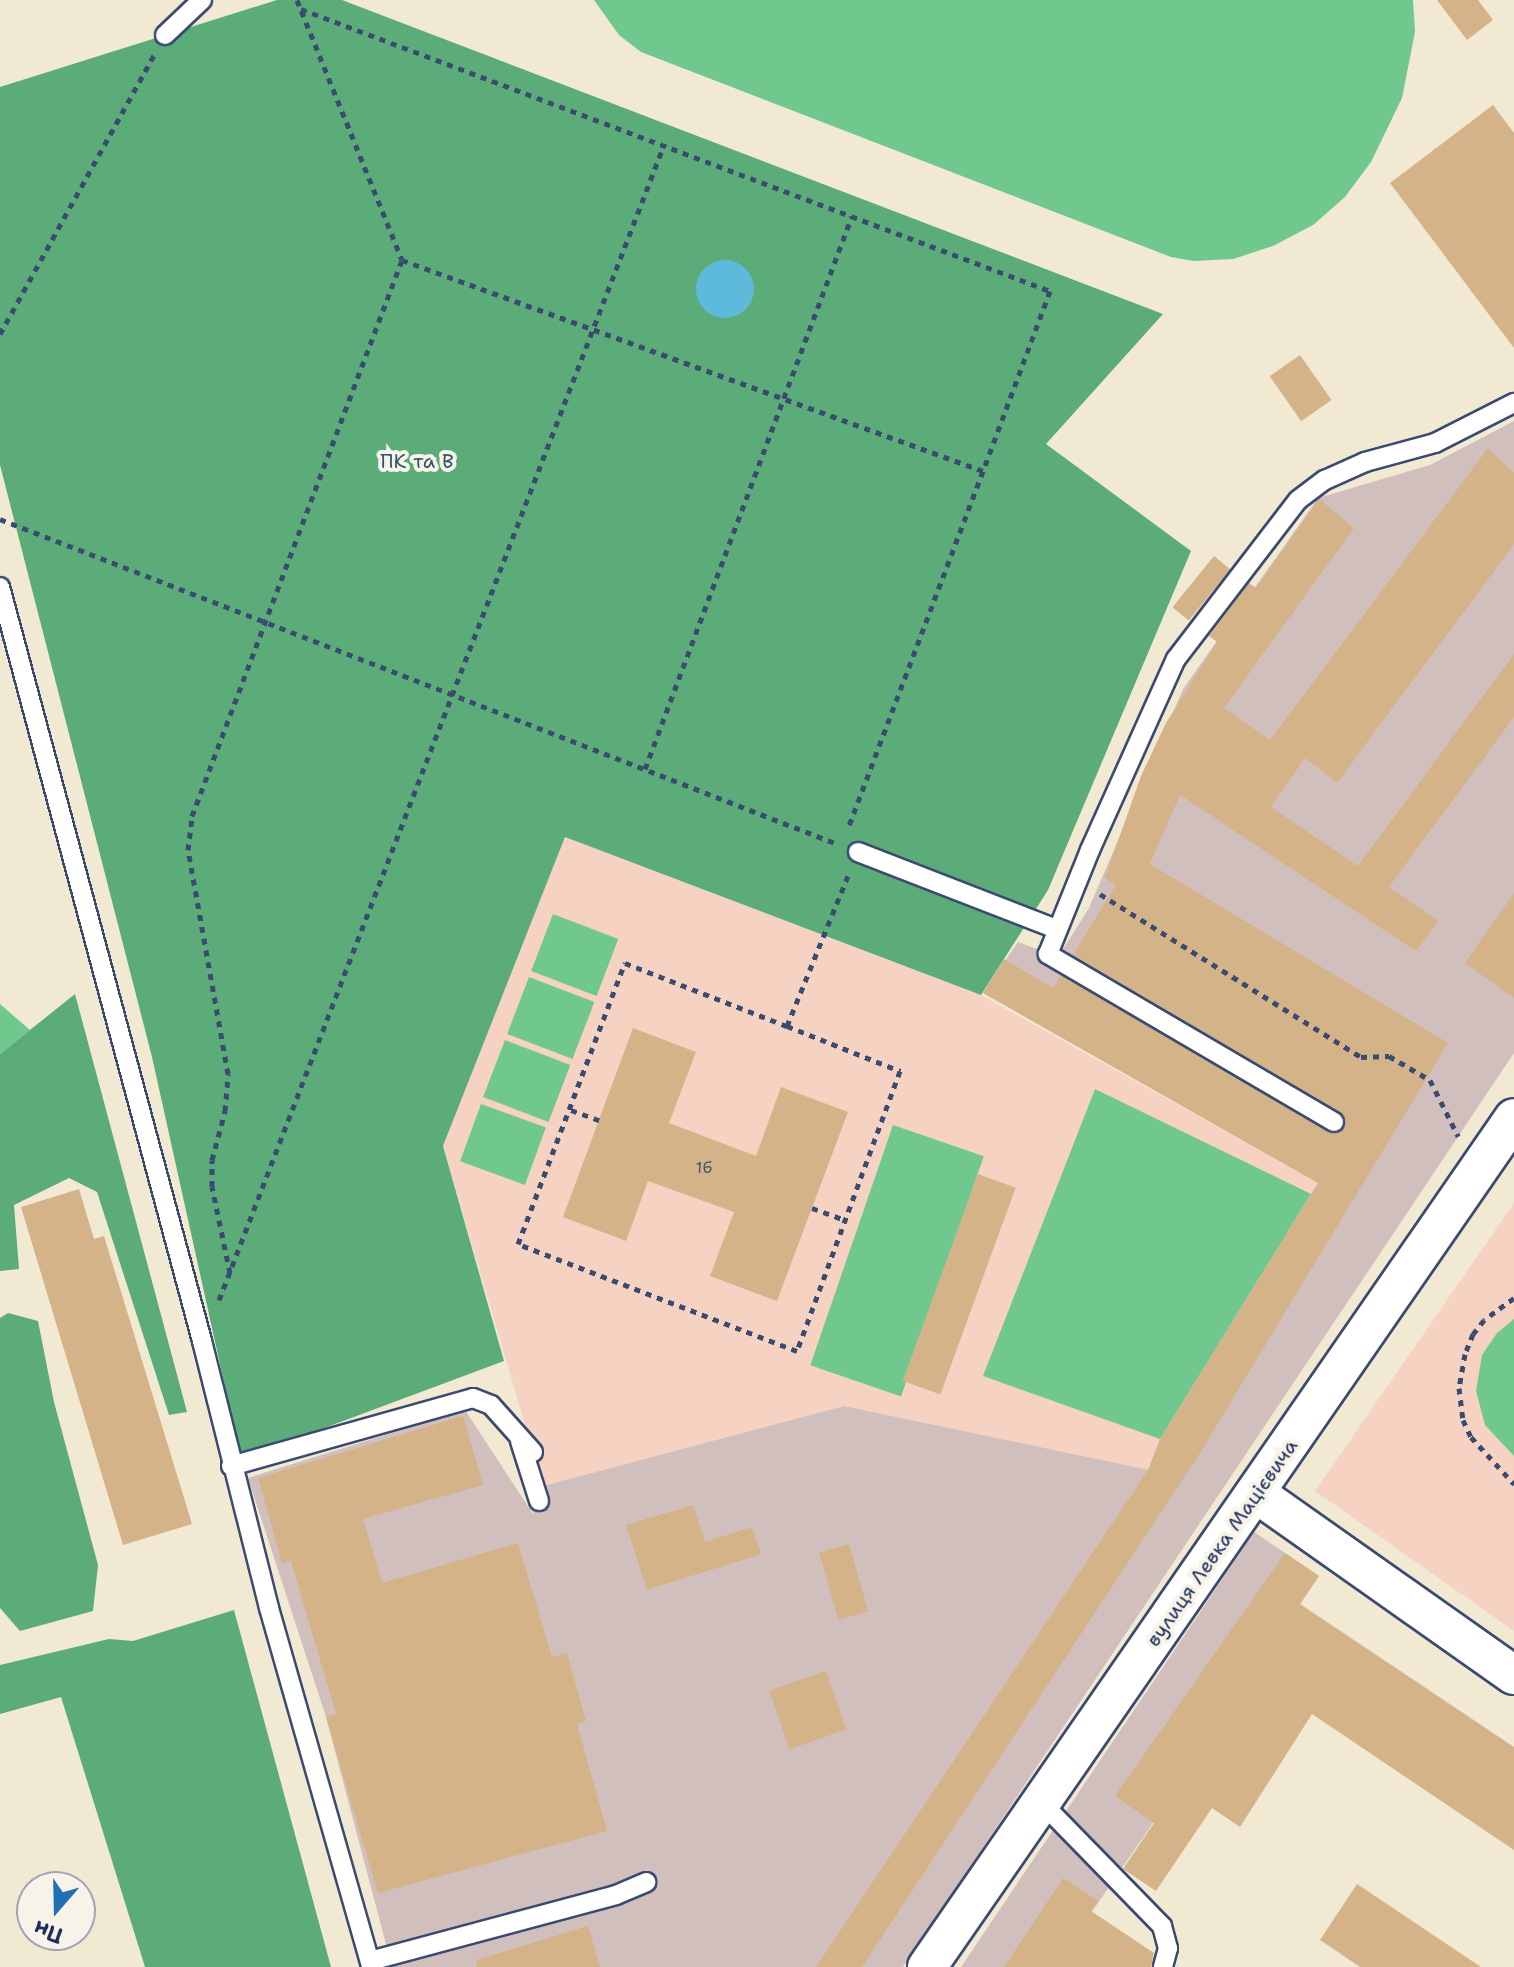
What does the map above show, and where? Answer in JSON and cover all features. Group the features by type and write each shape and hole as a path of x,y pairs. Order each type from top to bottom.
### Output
{"street":[{"name":"вулиця Левка Мацієвича","path":"927,1967 1257,1494 1514,1118"},
{"path":"1257,1494 1514,1675"}],"lane":[{"path":"165,35 202,0"},
{"path":"1334,1122 1048,954 1176,659 1298,500 1338,474 1365,462 1435,443 1514,403"},
{"path":"0,587 202,1341 231,1466 371,1964 616,1895 646,1882"},
{"path":"850,849 1057,929"},
{"path":"231,1466 473,1398 491,1405 533,1452"},
{"path":"520,1438 539,1501"},
{"path":"1040,1801 1162,1926 1168,1948 1163,1967"}],"path":[{"path":"230,1273 212,1187 212,1160 225,1111 228,1074 188,850 192,816 402,260 297,0"},
{"path":"301,9 1050,291 983,471 787,1026"},
{"path":"0,334 165,35"},
{"path":"202,1341 664,145"},
{"path":"645,769 852,216"},
{"path":"402,260 983,471"},
{"path":"0,519 850,849"},
{"path":"1079,881 1361,1057 1389,1056 1430,1080 1476,1173"},
{"path":"625,963 787,1026 900,1071 797,1351 518,1244 625,963"},
{"path":"571,1110 599,1120"},
{"path":"812,1208 845,1220"},
{"path":"1514,1298 1484,1320 1473,1334 1465,1354 1459,1388 1463,1420 1471,1437 1514,1484"}],"shaded area":[{"path":"1514,421 1514,1053 903,1967 392,1967 326,1717 248,1478 465,1410 533,1514 543,1486 844,1406 1149,1470 1160,1439 1318,1183 983,993 1018,942 1058,957 1089,908 1183,689 1318,498 1430,465"},
{"path":"565,837 981,995 1318,1183 1148,1470 844,1406 543,1486 443,1146"},
{"path":"1514,1203 1514,1631 1315,1491"},
{"path":"1254,1532 1319,1576 1153,1823 1054,1967 961,1967"}],"green space":[{"name":"ПК та В","path":"277,0 342,0 1163,314 1046,444 1191,551 1048,890 981,995 565,837 443,1146 504,1361 241,1459 152,1057 0,465 0,87"},
{"path":"594,0 1413,0 1415,32 1402,98 1371,162 1345,197 1313,225 1273,246 1233,259 1194,261 1171,257 641,52 619,35"},
{"path":"553,914 618,939 596,996 531,971"},
{"path":"529,977 594,1002 572,1059 507,1034"},
{"path":"75,994 187,1412 169,1415 97,1192 69,1178 14,1205 19,1269 0,1271 0,1054"},
{"path":"0,1004 30,1030 0,1054"},
{"path":"505,1040 570,1065 548,1122 483,1097"},
{"path":"1095,1089 1311,1194 1160,1439 983,1376"},
{"path":"481,1104 546,1128 525,1185 460,1161"},
{"path":"893,1125 984,1156 901,1396 810,1365"},
{"path":"8,1313 38,1321 54,1402 98,1565 93,1611 20,1631 0,1608 0,1318"},
{"path":"1514,1319 1514,1456 1485,1425 1476,1391 1482,1355 1497,1333"},
{"path":"234,1610 331,1967 145,1967 61,1697 0,1714 0,1665 109,1639 133,1641"}],"water":[{"path":"725,260 736,262 745,269 752,278 752,300 745,309 736,316 725,318 714,316 705,309 698,300 696,289 698,278 705,269 714,262"}],"building":[{"path":"1437,0 1478,0 1493,20 1467,40"},
{"path":"1493,105 1514,133 1514,348 1390,183"},
{"path":"1300,355 1332,400 1301,421 1270,376"},
{"path":"1488,448 1514,473 1514,544 1337,783 1305,758 1271,807 1358,866 1514,654 1514,717 1389,887 1439,921 1416,951 1180,795 1150,864 1448,1043 1200,1453 862,1967 816,1967 1148,1470 1160,1439 1318,1183 983,993 1004,959 1053,988 1061,975 1328,1132 1335,1134 1344,1129 1346,1121 1340,1112 1073,955 1116,885 1105,878 1141,776 1166,723 1217,642 1209,636 1249,583 1256,588 1319,499 1354,528 1224,708 1270,740"},
{"path":"1214,556 1230,569 1189,621 1172,607"},
{"path":"1514,893 1514,998 1465,963"},
{"path":"633,1028 696,1052 669,1123 756,1156 781,1087 848,1112 777,1301 710,1276 734,1212 648,1181 626,1241 563,1217"},
{"path":"978,1174 1016,1188 940,1394 903,1381"},
{"path":"79,1189 94,1239 104,1236 192,1524 123,1545 21,1207"},
{"path":"463,1416 483,1485 363,1519 382,1583 518,1543 552,1657 567,1653 586,1721 577,1724 607,1831 378,1893 326,1717 336,1714 291,1561 282,1563 258,1478"},
{"path":"693,1505 705,1542 752,1527 761,1554 647,1590 626,1525"},
{"path":"849,1544 868,1611 838,1620 819,1553"},
{"path":"1285,1553 1319,1576 1300,1604 1514,1747 1514,1850 1312,1714 1240,1827 1212,1808 1156,1891 1123,1869 1154,1823 1115,1796"},
{"path":"826,1671 846,1730 789,1749 769,1691"},
{"path":"1063,1878 1098,1901 1091,1911 1154,1953 1151,1967 1004,1967"},
{"path":"1357,1884 1481,1967 1360,1967 1320,1940"},
{"path":"588,1926 600,1967 477,1967 476,1960"}]}
